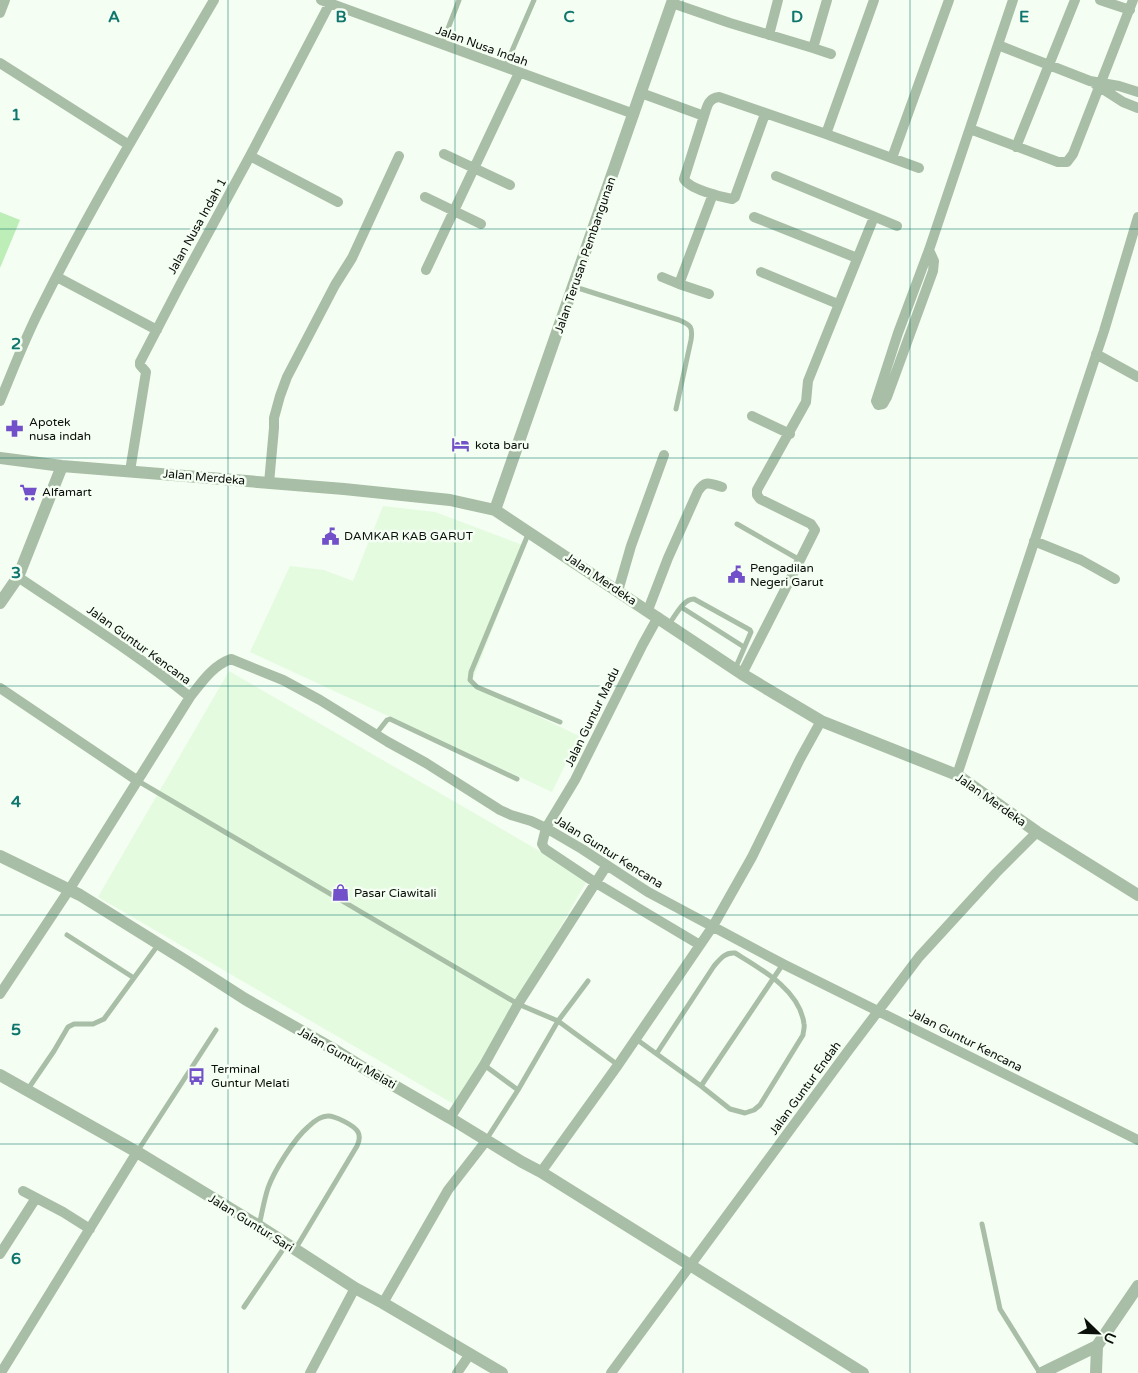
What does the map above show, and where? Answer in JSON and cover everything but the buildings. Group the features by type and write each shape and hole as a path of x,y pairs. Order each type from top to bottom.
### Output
{"street":[{"path":"0,12 5,0"},
{"path":"0,401 56,277 129,145 214,0"},
{"path":"770,35 778,0"},
{"path":"813,48 827,0"},
{"path":"826,134 874,0"},
{"path":"892,158 949,0"},
{"path":"929,250 934,261 933,271 887,397 883,404 878,405 876,401 898,332 929,250 1013,0"},
{"path":"1016,147 1075,0"},
{"path":"970,129 1058,162 1067,162 1073,154 1131,5 1100,0"},
{"name":"Jalan Nusa Indah","path":"328,1 634,114"},
{"name":"Jalan Nusa Indah 1","path":"130,471 146,372 140,365 140,362 250,156 328,1"},
{"path":"673,2 831,54"},
{"name":"Jalan Terusan Pembangunan","path":"495,510 673,2"},
{"path":"998,45 1101,85 1119,86 1138,92"},
{"path":"0,63 129,145"},
{"path":"426,270 519,73"},
{"path":"1101,85 1123,102 1138,108"},
{"path":"641,93 704,116"},
{"path":"765,114 735,197 732,199 713,194 688,184 684,179 704,116 710,101 719,97 919,168"},
{"path":"444,154 510,185"},
{"path":"250,156 338,202"},
{"path":"269,483 274,418 287,377 334,285 352,258 399,156"},
{"path":"776,176 897,226"},
{"path":"679,284 713,194"},
{"path":"425,197 481,224"},
{"path":"754,216 857,258"},
{"path":"738,671 815,530 811,524 760,499 757,490 790,434 806,402 808,381 874,217"},
{"path":"957,775 1096,354 1138,217"},
{"path":"761,272 838,304"},
{"path":"56,277 157,330"},
{"path":"662,277 709,294"},
{"path":"898,332 910,337"},
{"path":"1096,354 1138,377"},
{"path":"752,416 790,434"},
{"path":"618,590 631,546 664,455"},
{"name":"Jalan Merdeka","path":"0,458 62,466 344,489 450,500 495,510 738,671 821,721 957,775 1037,832 1138,895"},
{"path":"0,603 18,577 62,466"},
{"name":"Jalan Guntur Madu","path":"546,828 575,780 642,644 653,614 668,558 698,490 702,484 706,483 722,488"},
{"path":"1034,541 1081,560 1115,579"},
{"name":"Jalan Guntur Kencana","path":"18,577 119,644 190,697 220,662 230,659 283,680 426,763 500,810 511,816 531,821 546,828 648,892 784,964 1138,1140"},
{"path":"0,688 138,781"},
{"path":"0,994 69,890 190,697"},
{"path":"541,1172 618,1065 713,926 752,857 800,759 821,721"},
{"path":"546,828 542,844 545,849 596,883 700,945"},
{"name":"Jalan Guntur Endah","path":"611,1373 928,945 996,872 1037,832"},
{"name":"Jalan Guntur Melati","path":"0,856 80,895 245,999 541,1172 863,1373"},
{"path":"450,1118 484,1065 518,1004 607,865"},
{"name":"Jalan Guntur Sari","path":"0,1075 136,1152 259,1226 355,1288 384,1302 502,1373"},
{"path":"384,1302 448,1190 486,1140"},
{"path":"2,1371 136,1152"},
{"path":"23,1191 90,1229"},
{"path":"0,1254 36,1198"},
{"path":"1041,1373 1097,1346 1138,1286"},
{"path":"310,1373 355,1288"},
{"path":"1096,1373 1097,1346"},
{"path":"457,1373 470,1354"}],"lane":[{"path":"442,44 459,0"},
{"path":"505,67 534,0"},
{"path":"573,287 690,325 691,340 676,409"},
{"path":"736,524 800,560"},
{"path":"529,532 471,672 470,680 477,687 560,722"},
{"path":"669,624 688,599 694,599 750,630 751,632 744,647 738,671"},
{"path":"681,607 744,647"},
{"path":"376,735 387,720 390,719 517,779"},
{"path":"138,781 518,1004 558,1020 618,1065"},
{"path":"67,935 134,978"},
{"path":"27,1090 68,1027 74,1024 94,1024 104,1019 158,944"},
{"path":"636,1039 702,1086 730,1109 745,1112 754,1110 760,1105 803,1036 804,1025 795,1001 774,977 735,953 729,953 725,954 714,966 657,1053"},
{"path":"702,1086 784,964"},
{"path":"486,1140 518,1090 558,1020 588,981"},
{"path":"136,1152 216,1030"},
{"path":"484,1065 518,1090"},
{"path":"244,1307 291,1247 358,1146 358,1131 336,1117 328,1116 306,1128 281,1164 268,1188 259,1226"},
{"path":"982,1224 1000,1310 1041,1373"}],"shaded area":[{"path":"383,506 435,512 525,546 471,684 579,736 552,792 250,652 290,566 324,570 353,581"},
{"name":"Pasar Ciawitali","path":"229,671 588,879 457,1106 98,897"}],"green space":[{"path":"0,212 20,220 0,268"}],"place":[{"name":"Apotek nusa indah","path":"15,429"},
{"name":"kota baru","path":"461,445"},
{"name":"Alfamart","path":"28,492"},
{"name":"DAMKAR KAB GARUT","path":"330,536"},
{"name":"Pengadilan Negeri Garut","path":"736,575"},
{"name":"Pasar Ciawitali","path":"340,893"},
{"name":"Terminal Guntur Melati","path":"197,1076"}]}
